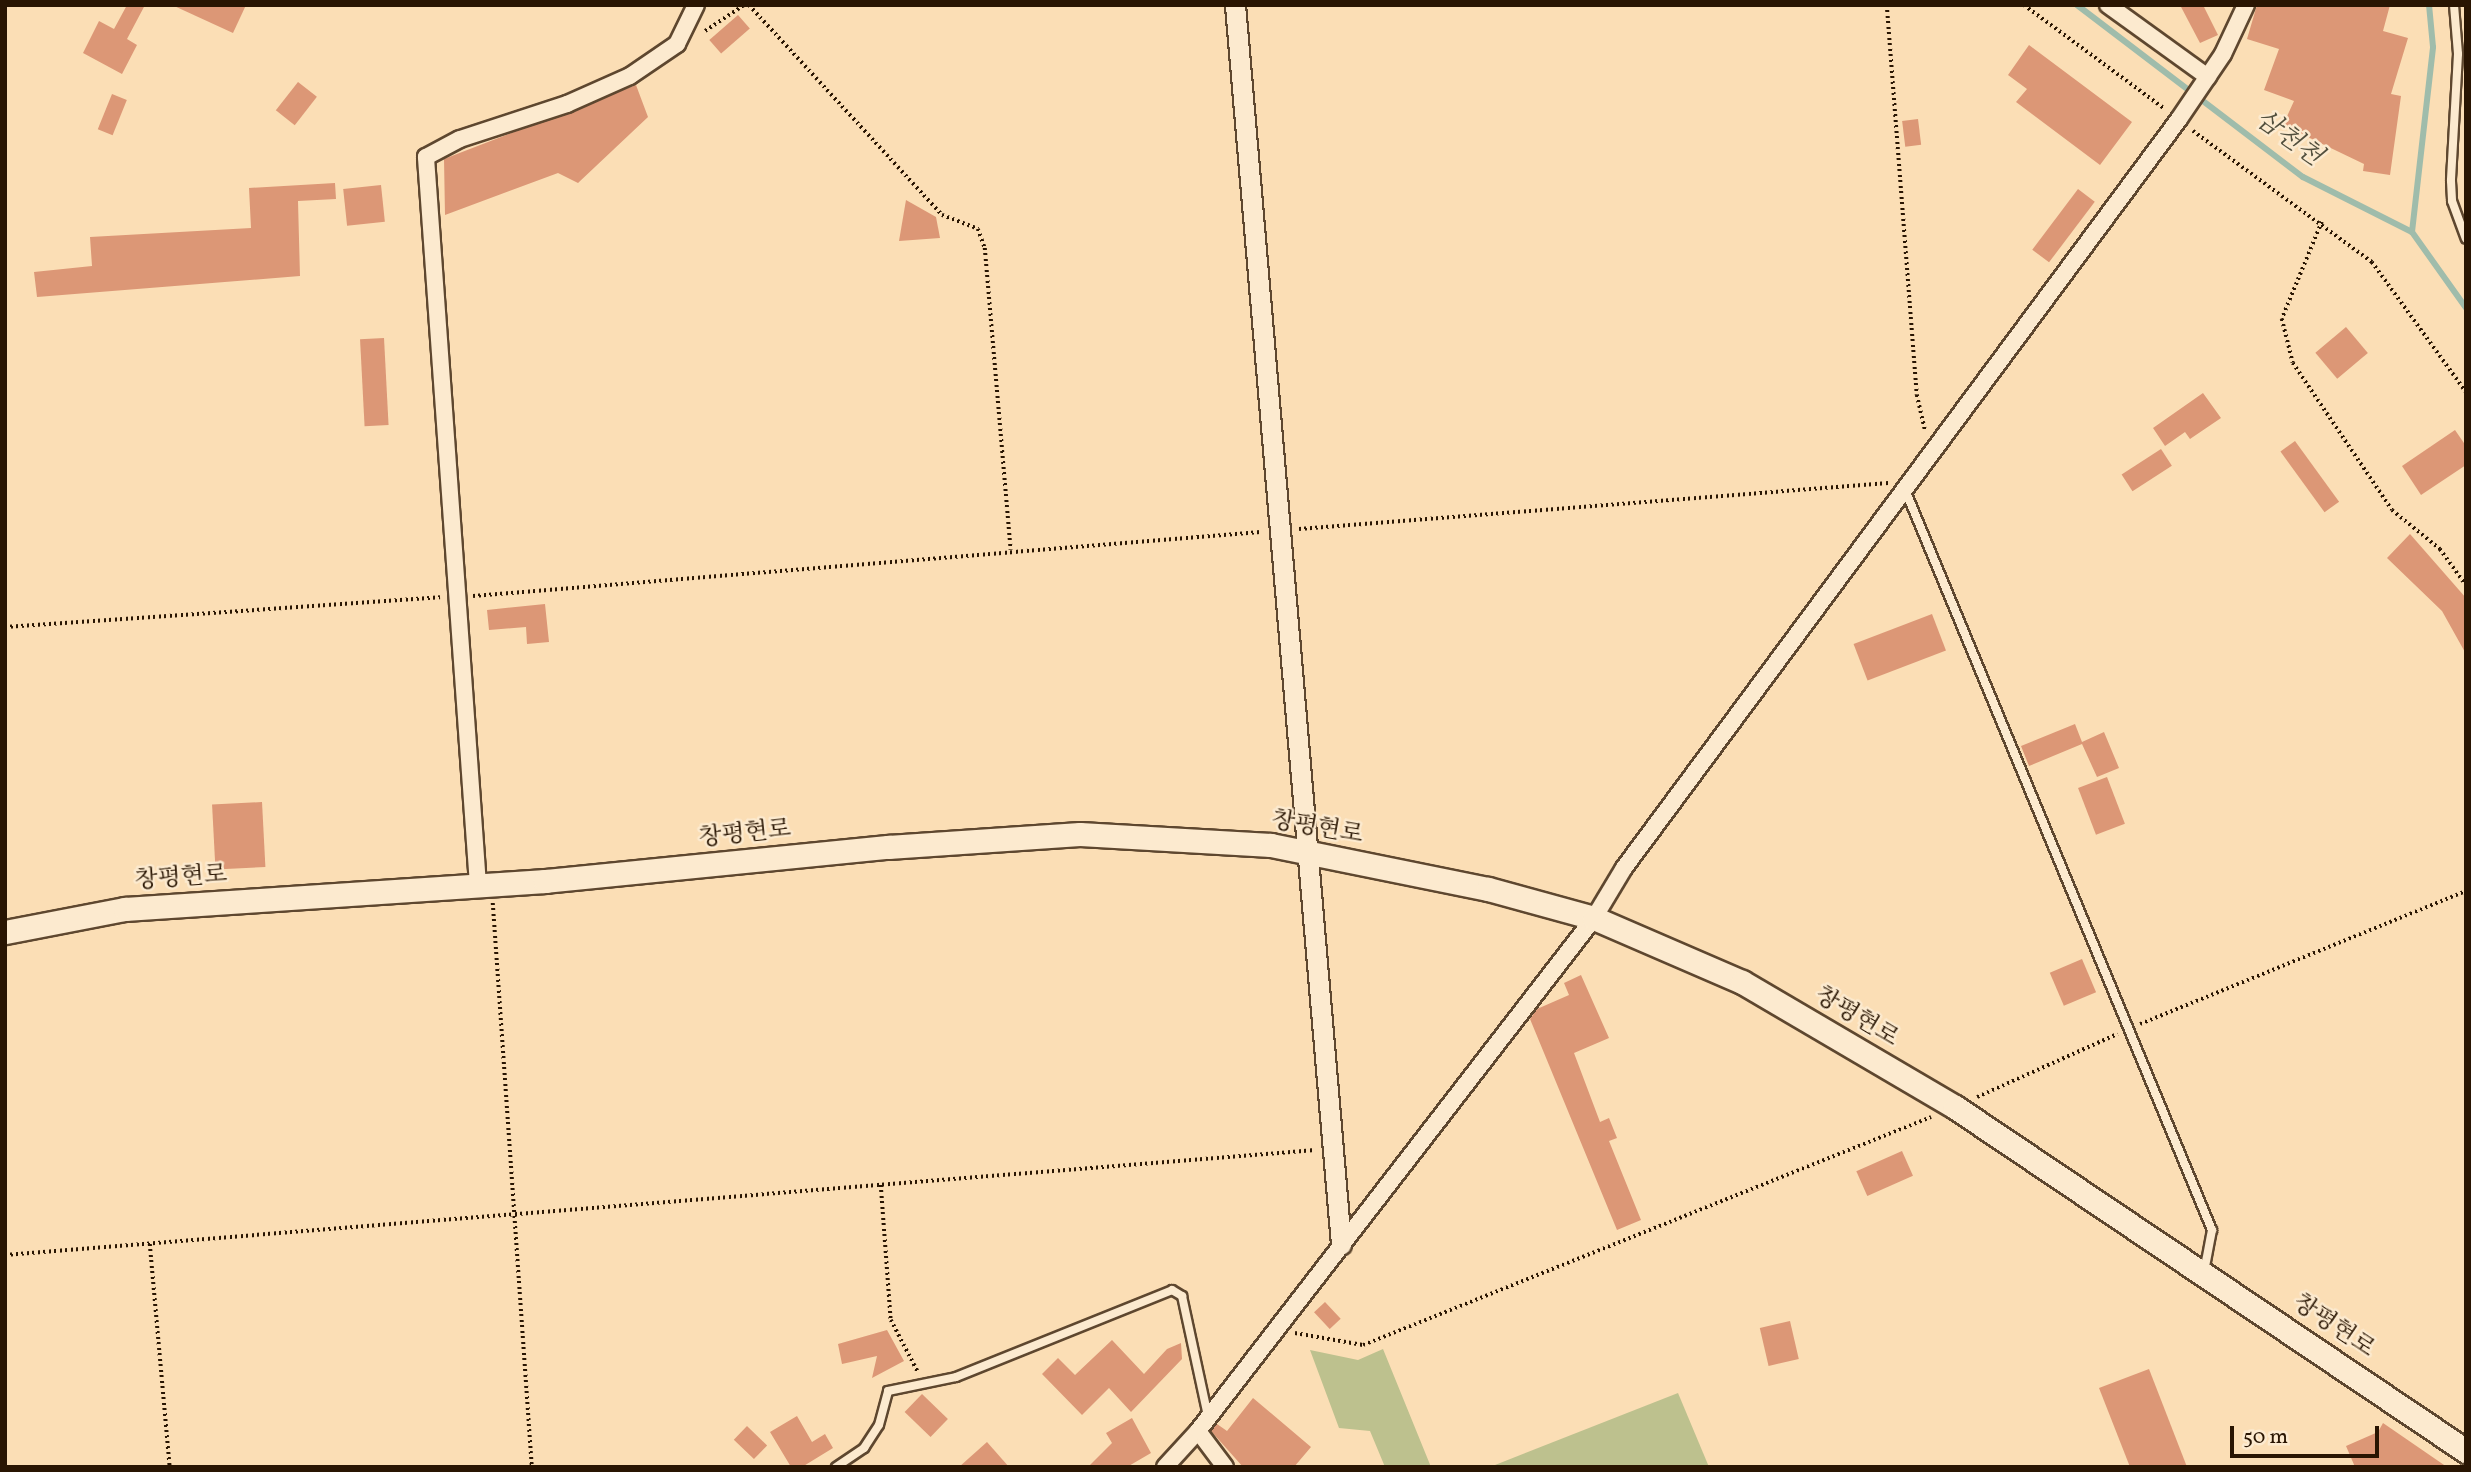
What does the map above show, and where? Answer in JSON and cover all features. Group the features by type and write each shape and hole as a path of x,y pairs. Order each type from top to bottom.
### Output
{"main road":[{"name":"창평현로","path":"5,932 125,909 485,885 1080,834 1271,845 1488,888 1594,918 1742,982 1955,1107 2204,1272 2466,1451"}],"street":[{"path":"485,885 457,597 426,157 460,139 595,94 666,55 683,35 696,5"},
{"path":"1234,5 1305,852 1341,1244"},
{"path":"2108,5 2206,79"},
{"path":"1165,1467 1203,1424 1594,918 1624,868 1906,492 2179,119 2206,79 2246,5"},
{"path":"1203,1424 1225,1467"}],"lane":[{"path":"2454,5 2458,54 2452,201 2466,239"},
{"path":"1906,492 2212,1230 2204,1272"},
{"path":"836,1467 864,1448 878,1425 888,1391 956,1377 1172,1290 1182,1297 1203,1424"}],"path":[{"path":"683,35 701,33 746,5 942,215 978,229 985,248 1011,550"},
{"path":"1887,5 1917,395 1934,453"},
{"path":"2024,5 2322,222 2372,262 2466,392"},
{"path":"2322,222 2282,319 2293,363 2392,510 2440,549 2466,585"},
{"path":"5,627 457,597 1011,550 1865,483 1891,483 1906,492"},
{"path":"485,885 514,1214 532,1467"},
{"path":"1275,1330 1363,1345 1955,1107 2129,1028 2466,891"},
{"path":"5,1255 1332,1149"},
{"path":"881,1185 891,1320 923,1382"},
{"path":"150,1244 170,1467"}],"green space":[{"path":"1383,1349 1431,1467 1385,1467 1370,1431 1339,1428 1310,1350 1358,1360"},
{"path":"1678,1393 1709,1467 1490,1467"}],"building":[{"path":"127,5 145,5 127,39 137,45 122,74 83,53 99,21 114,29"},
{"path":"172,5 246,5 233,33"},
{"path":"2180,5 2203,5 2218,35 2200,43"},
{"path":"2257,5 2390,5 2383,31 2408,38 2391,94 2401,96 2390,175 2363,171 2364,164 2283,125 2294,101 2264,90 2279,49 2247,39"},
{"path":"738,15 750,29 721,54 709,40"},
{"path":"2029,45 2132,122 2100,165 2016,102 2027,89 2008,75"},
{"path":"298,82 317,97 295,125 276,110"},
{"path":"636,85 648,117 578,183 558,173 445,215 444,159"},
{"path":"112,94 127,100 113,135 98,129"},
{"path":"1918,119 1921,145 1905,147 1902,121"},
{"path":"335,183 336,199 298,201 300,276 37,297 34,272 92,266 90,237 251,228 249,188"},
{"path":"381,185 385,222 347,226 343,189"},
{"path":"2078,189 2095,202 2049,262 2032,250"},
{"path":"906,200 936,217 940,238 899,241"},
{"path":"2346,327 2368,353 2337,379 2315,353"},
{"path":"384,338 389,425 365,426 360,339"},
{"path":"2203,393 2221,418 2190,439 2185,432 2165,446 2153,428"},
{"path":"2455,430 2466,446 2466,465 2421,495 2402,466"},
{"path":"2295,441 2339,502 2325,512 2280,452"},
{"path":"2161,449 2172,466 2132,491 2122,475"},
{"path":"2410,534 2466,598 2466,654 2442,611 2387,558"},
{"path":"545,604 549,642 527,644 526,627 489,630 487,610"},
{"path":"1932,614 1946,650 1868,681 1854,644"},
{"path":"2075,724 2082,742 2104,732 2119,768 2097,777 2082,744 2029,766 2021,746"},
{"path":"2107,777 2125,824 2096,835 2078,788"},
{"path":"262,802 265,867 215,870 212,805"},
{"path":"2082,959 2096,992 2064,1006 2050,973"},
{"path":"1581,975 1609,1038 1574,1053 1600,1122 1609,1118 1617,1138 1609,1141 1641,1220 1617,1230 1530,1019 1537,1009 1569,995 1564,983"},
{"path":"1902,1151 1913,1176 1867,1196 1856,1171"},
{"path":"1325,1302 1341,1319 1330,1329 1314,1312"},
{"path":"1790,1321 1799,1359 1769,1366 1760,1328"},
{"path":"887,1330 904,1361 872,1378 877,1356 842,1364 838,1344"},
{"path":"1112,1340 1144,1374 1167,1349 1181,1343 1182,1359 1131,1412 1109,1388 1082,1415 1042,1374 1058,1358 1075,1375"},
{"path":"2149,1369 2187,1467 2130,1467 2099,1388"},
{"path":"922,1394 948,1419 931,1437 905,1412"},
{"path":"1253,1398 1311,1447 1294,1467 1243,1467 1211,1431 1217,1424 1227,1431"},
{"path":"797,1416 812,1442 825,1434 833,1448 802,1467 791,1467 770,1432"},
{"path":"1132,1418 1151,1453 1127,1467 1088,1467 1112,1443 1106,1433"},
{"path":"2383,1423 2447,1467 2355,1467 2346,1446 2378,1432"},
{"path":"747,1426 767,1445 754,1459 734,1440"},
{"path":"987,1442 1009,1467 959,1467"}],"waterway":[{"name":"삼천천","path":"2077,5 2303,177 2412,232 2466,308"},
{"path":"2412,232 2433,47 2429,5"}]}
